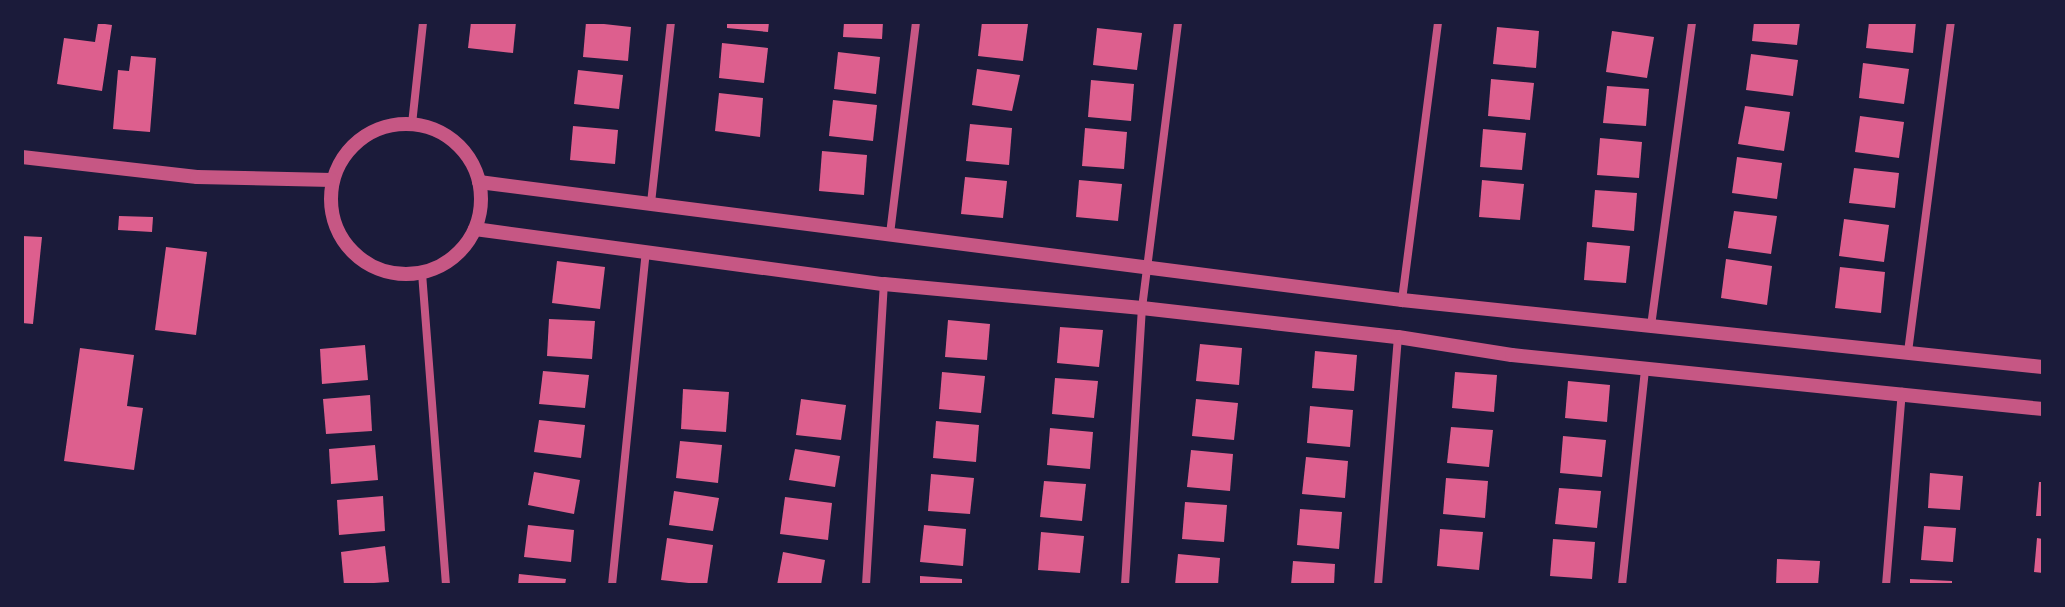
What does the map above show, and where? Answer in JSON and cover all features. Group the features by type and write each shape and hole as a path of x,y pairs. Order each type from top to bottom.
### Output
{"street":[{"path":"412,124 423,22"},
{"path":"651,203 671,22"},
{"path":"890,234 916,22"},
{"path":"1125,585 1142,308 1178,22"},
{"path":"1402,300 1438,22"},
{"path":"1650,327 1692,22"},
{"path":"1908,352 1951,22"},
{"path":"412,124 435,129 455,142 470,160 479,182 481,206 475,229 463,249 444,264 422,273 398,275 373,268 352,253 337,232 330,206 332,180 343,156 362,138 385,127 412,124"},
{"path":"22,157 197,177 332,180"},
{"path":"479,182 1402,300 2043,367"},
{"path":"475,229 884,284 1142,308 1398,337 1645,370 1902,392 2043,409"},
{"path":"612,585 646,253"},
{"path":"422,273 446,585"},
{"path":"866,585 884,284"},
{"path":"1378,585 1398,337"},
{"path":"1622,585 1645,370"},
{"path":"1886,585 1902,392"}],"building":[{"path":"471,22 516,22 513,53 468,48"},
{"path":"586,22 631,27 628,61 583,57"},
{"path":"727,22 769,22 768,32 727,28"},
{"path":"844,22 883,22 882,39 843,37"},
{"path":"982,22 1028,24 1023,61 978,56"},
{"path":"1754,22 1800,22 1797,45 1752,41"},
{"path":"1869,22 1916,22 1913,53 1866,48"},
{"path":"98,23 112,25 102,91 57,84 64,38 95,42"},
{"path":"1497,27 1539,31 1536,68 1493,64"},
{"path":"1097,28 1142,33 1137,70 1093,65"},
{"path":"1612,31 1654,37 1647,78 1606,72"},
{"path":"722,43 768,48 764,83 719,78"},
{"path":"838,52 880,57 876,94 834,89"},
{"path":"1751,54 1798,60 1793,96 1746,90"},
{"path":"131,56 156,58 150,132 113,129 118,70 129,71"},
{"path":"1863,63 1909,69 1904,104 1859,98"},
{"path":"977,69 1020,75 1012,111 972,105"},
{"path":"578,70 623,75 619,109 574,104"},
{"path":"1491,79 1534,83 1530,120 1488,116"},
{"path":"1091,80 1134,84 1131,121 1088,117"},
{"path":"1607,86 1649,89 1646,126 1603,123"},
{"path":"719,93 763,98 760,137 715,131"},
{"path":"833,100 877,105 873,141 829,136"},
{"path":"1745,106 1790,112 1784,151 1738,144"},
{"path":"1860,116 1904,122 1899,158 1855,152"},
{"path":"970,124 1012,128 1009,165 966,161"},
{"path":"573,126 618,130 615,164 570,160"},
{"path":"1085,128 1127,132 1124,169 1082,166"},
{"path":"1483,129 1526,133 1522,170 1480,167"},
{"path":"1600,138 1642,142 1639,178 1597,175"},
{"path":"822,151 867,155 864,195 819,191"},
{"path":"1737,157 1782,163 1777,199 1732,193"},
{"path":"1854,168 1899,173 1895,208 1849,203"},
{"path":"965,177 1007,181 1003,218 961,214"},
{"path":"1079,180 1122,184 1118,221 1076,217"},
{"path":"1482,180 1524,184 1520,220 1479,217"},
{"path":"1595,190 1637,193 1634,231 1592,227"},
{"path":"1734,211 1777,216 1771,254 1728,248"},
{"path":"119,216 153,217 152,232 118,230"},
{"path":"1844,219 1889,225 1884,262 1839,256"},
{"path":"22,236 42,237 33,324 22,323"},
{"path":"1587,242 1630,246 1626,283 1584,280"},
{"path":"166,247 207,252 196,335 155,330"},
{"path":"1726,259 1772,266 1767,305 1721,298"},
{"path":"557,261 605,267 600,309 552,303"},
{"path":"1840,267 1885,272 1881,313 1835,308"},
{"path":"549,319 595,321 592,359 547,356"},
{"path":"948,320 990,324 987,360 945,357"},
{"path":"1060,327 1103,330 1099,367 1057,363"},
{"path":"1200,344 1242,348 1239,385 1196,381"},
{"path":"365,345 368,380 322,384 320,349"},
{"path":"80,348 134,355 127,406 143,408 134,470 64,461"},
{"path":"1315,351 1357,355 1354,391 1312,388"},
{"path":"543,371 589,375 585,408 539,404"},
{"path":"942,372 985,376 981,413 939,409"},
{"path":"1455,372 1497,375 1494,412 1452,408"},
{"path":"1055,378 1098,381 1094,418 1052,414"},
{"path":"1568,381 1610,385 1607,422 1565,418"},
{"path":"683,389 729,392 726,432 681,429"},
{"path":"370,395 372,431 326,434 323,399"},
{"path":"801,399 846,405 841,440 796,435"},
{"path":"1196,399 1238,403 1234,440 1192,436"},
{"path":"1310,406 1353,410 1350,447 1307,443"},
{"path":"539,420 585,425 581,458 534,452"},
{"path":"936,421 979,425 976,462 933,458"},
{"path":"1451,427 1493,430 1489,467 1447,463"},
{"path":"1050,428 1093,432 1090,469 1047,465"},
{"path":"1563,436 1606,440 1602,477 1560,473"},
{"path":"680,441 722,445 718,483 676,478"},
{"path":"375,445 378,480 331,484 329,449"},
{"path":"795,449 840,456 835,487 789,480"},
{"path":"1191,450 1233,454 1230,491 1187,487"},
{"path":"1306,457 1348,461 1345,498 1302,494"},
{"path":"534,472 580,480 574,514 528,505"},
{"path":"1930,473 1963,476 1960,510 1928,508"},
{"path":"931,474 974,478 970,514 928,511"},
{"path":"1446,478 1488,481 1485,518 1443,514"},
{"path":"1044,481 1086,484 1082,521 1040,517"},
{"path":"2039,482 2043,482 2043,516 2036,516"},
{"path":"1559,488 1601,491 1597,528 1555,524"},
{"path":"674,491 719,498 713,531 669,525"},
{"path":"383,496 385,531 339,535 337,500"},
{"path":"785,497 832,503 828,540 780,534"},
{"path":"1185,502 1227,505 1224,542 1182,539"},
{"path":"1300,509 1342,512 1339,549 1297,545"},
{"path":"528,525 574,530 571,562 524,557"},
{"path":"924,525 966,529 963,566 920,562"},
{"path":"1924,526 1956,528 1953,562 1921,560"},
{"path":"1440,529 1483,532 1479,570 1437,566"},
{"path":"1041,532 1084,536 1080,573 1038,570"},
{"path":"667,538 713,545 707,585 661,580"},
{"path":"2037,538 2043,539 2043,573 2034,572"},
{"path":"1553,539 1595,542 1592,579 1550,576"},
{"path":"385,546 389,582 344,585 341,552"},
{"path":"783,552 825,560 821,585 777,585"},
{"path":"1178,554 1220,558 1218,585 1175,585"},
{"path":"1777,559 1820,561 1818,585 1776,585"},
{"path":"1293,561 1335,564 1334,585 1291,585"},
{"path":"519,574 566,579 565,585 518,585"},
{"path":"920,576 962,579 962,585 920,585"},
{"path":"1910,579 1952,581 1952,585 1910,585"}]}
